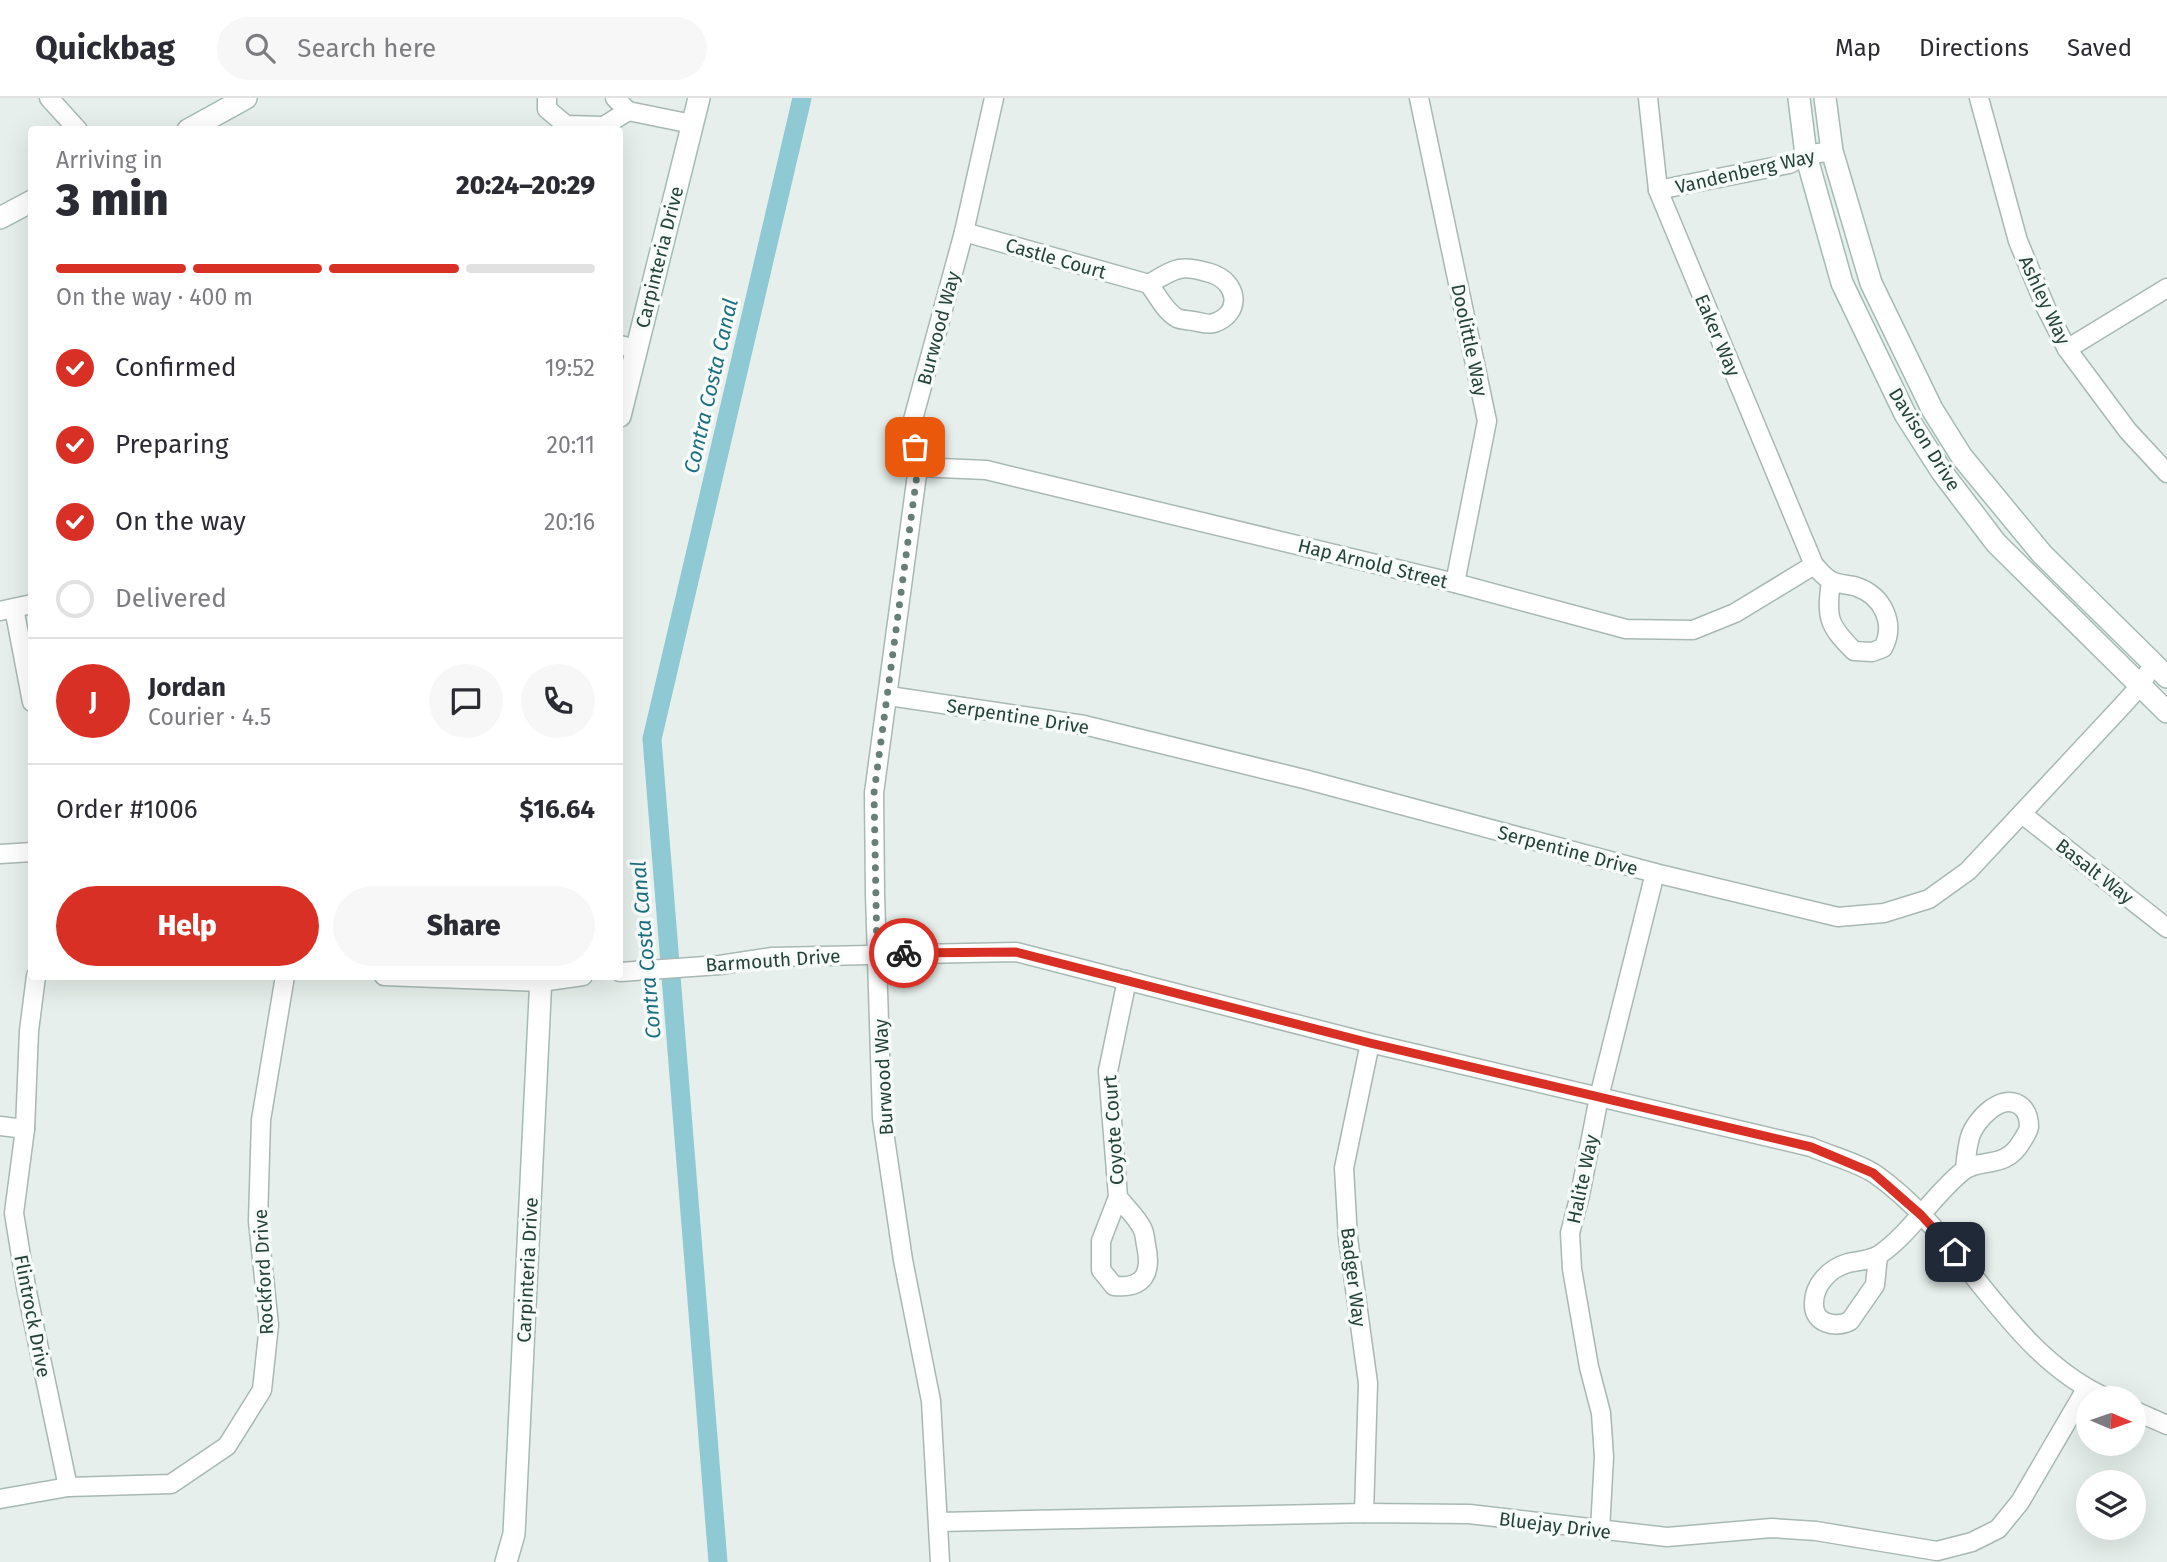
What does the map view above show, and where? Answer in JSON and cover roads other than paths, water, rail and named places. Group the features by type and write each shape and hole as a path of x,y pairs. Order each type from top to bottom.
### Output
{"main road":[{"path":"195,126 246,98"},
{"name":"Carpinteria Drive","path":"623,386 628,347 699,98"},
{"name":"Davison Drive","path":"1799,98 1806,155 1842,283 1912,426 1942,472 1996,543 2167,712"},
{"name":"Davison Drive","path":"1825,98 1832,151 1871,283 1932,409 1956,447 2042,554 2160,671"},
{"path":"0,218 28,203"},
{"name":"Carpinteria Drive","path":"506,1562 514,1534 541,980"}],"street":[{"path":"49,98 74,126"},
{"path":"547,98 547,109 566,125 604,126 621,104 692,124"},
{"name":"Burwood Way","path":"940,1562 931,1401 903,1260 882,1118 874,793 918,467 911,427 964,232 994,98"},
{"name":"Doolittle Way","path":"1419,98 1488,421 1455,583"},
{"name":"Eaker Way","path":"1648,98 1658,190 1814,565"},
{"name":"Ashley Way","path":"1979,98 2018,242 2046,308 2067,349 2128,431 2167,473"},
{"name":"Vandenberg Way","path":"1658,190 1789,163 1806,155 1832,151"},
{"name":"Castle Court","path":"964,232 1149,284"},
{"path":"1187,266 1227,280 1234,294 1232,309 1225,317 1212,324 1178,319 1149,284 1187,266"},
{"path":"2067,349 2167,288"},
{"name":"Hap Arnold Street","path":"918,467 986,470 1455,583 1626,629 1693,630 1735,613 1814,565"},
{"path":"1814,565 1831,581"},
{"path":"15,608 28,680"},
{"name":"Serpentine Drive","path":"889,696 1084,725 1304,779 1656,873 1838,917 1884,913 1929,899 1968,871 2140,686 2160,671"},
{"name":"Basalt Way","path":"2022,814 2167,928"},
{"path":"0,855 28,852"},
{"name":"Halite Way","path":"1600,1530 1604,1457 1601,1413 1589,1367 1572,1269 1570,1233 1599,1097 1656,873"},
{"name":"Barmouth Drive","path":"625,971 720,965 772,957 1016,952 1370,1043 1811,1147 1873,1173 1921,1215 2037,1349 2082,1386"},
{"name":"Flintrock Drive","path":"35,980 29,1031 25,1129 14,1213 26,1287 68,1487"},
{"name":"Rockford Drive","path":"0,1499 68,1487 171,1485 227,1446 262,1390 269,1325 258,1221 261,1120 284,980"},
{"name":"Coyote Court","path":"1118,1197 1143,1228 1150,1259 1149,1270 1137,1284 1126,1288 1114,1286 1101,1270 1101,1241 1118,1197 1108,1071 1127,981"},
{"name":"Badger Way","path":"1364,1513 1368,1382 1348,1238 1344,1168 1370,1043"},
{"path":"0,1126 25,1129"},
{"path":"1878,1256 1965,1169"},
{"name":"Bluejay Drive","path":"939,1522 1364,1513 1469,1514 1667,1537 1772,1528 1816,1531 1937,1551 1972,1542 1998,1529 2020,1502 2076,1406"},
{"path":"2146,1416 2167,1425"}],"waterway":[{"name":"Contra Costa Canal","path":"718,1562 652,739 802,98"}]}
